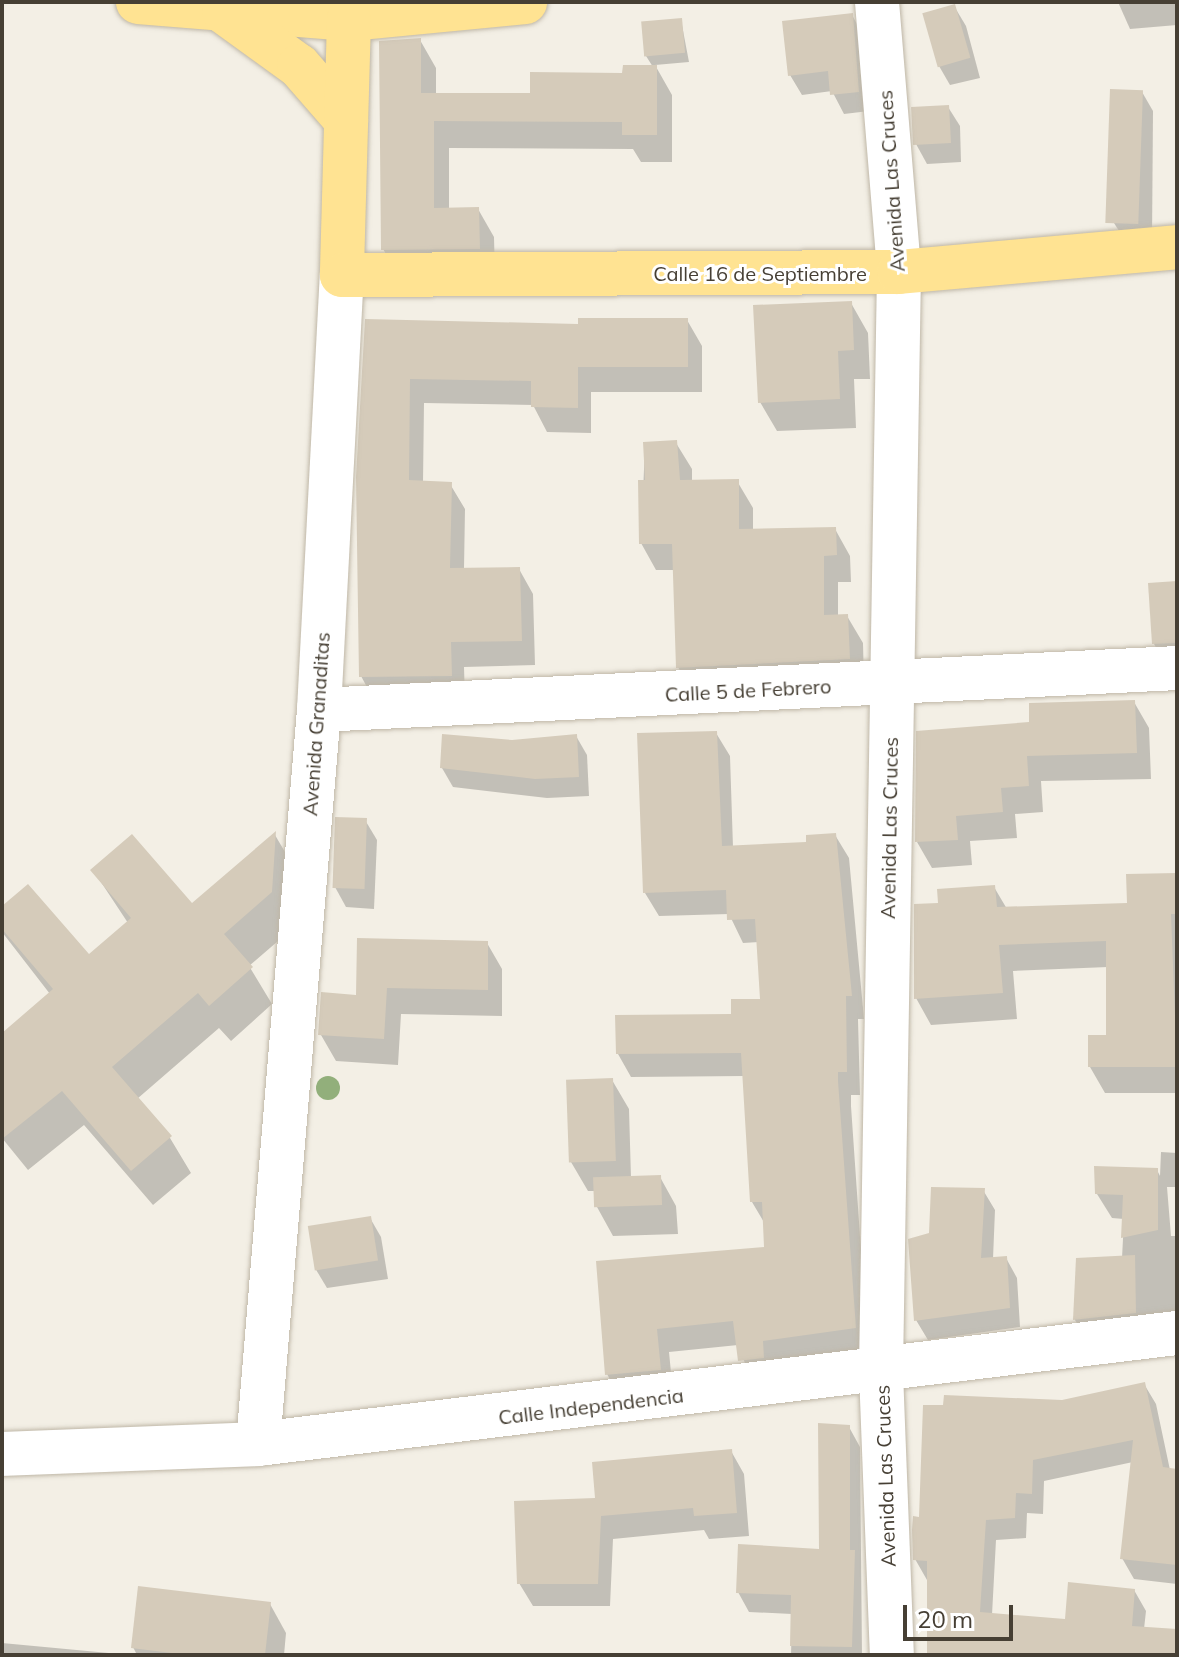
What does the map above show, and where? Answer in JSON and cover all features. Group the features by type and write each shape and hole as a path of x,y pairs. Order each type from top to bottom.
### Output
{"main road":[{"path":"138,2 222,11 349,11 525,2"},
{"path":"222,11 299,66 346,120"},
{"name":"Avenida Granaditas","path":"342,275 349,11"},
{"name":"Calle 16 de Septiembre","path":"342,275 899,272 1177,247"}],"street":[{"name":"Avenida Las Cruces","path":"877,2 899,272 881,1372 892,1655"},
{"name":"Avenida Granaditas","path":"258,1444 319,710 342,275"},
{"name":"Calle 5 de Febrero","path":"319,710 1177,668"},
{"name":"Calle Independencia","path":"2,1454 258,1444 881,1372 1177,1333"}],"building":[{"path":"955,4 970,58 938,67 922,13"},
{"path":"853,13 859,92 830,95 828,71 788,76 782,21"},
{"path":"682,18 685,53 644,56 641,22"},
{"path":"421,38 421,93 530,93 530,72 622,73 623,65 657,65 657,135 622,135 622,122 434,121 434,208 479,207 480,249 381,250 379,41"},
{"path":"1110,89 1143,90 1138,224 1105,223"},
{"path":"949,105 951,143 913,145 911,107"},
{"path":"852,301 854,350 838,351 840,399 758,403 753,305"},
{"path":"578,318 688,318 688,367 578,367 578,408 531,407 531,381 410,379 409,480 452,482 450,568 520,567 522,641 451,642 452,676 359,677 356,477 365,319 578,324"},
{"path":"677,440 680,480 739,479 739,529 836,527 837,555 824,556 824,615 848,614 850,659 676,668 672,544 639,544 638,480 645,480 643,442"},
{"path":"1177,581 1177,643 1152,644 1148,583"},
{"path":"1135,700 1137,753 1027,756 1029,786 1001,788 1003,812 956,816 958,840 915,842 916,731 1029,722 1029,703"},
{"path":"717,731 722,846 806,842 806,835 836,833 852,996 846,996 847,1072 838,1072 838,1081 856,1328 763,1341 764,1358 738,1361 733,1321 657,1329 661,1370 605,1375 596,1261 764,1247 762,1202 750,1202 741,1053 616,1054 615,1015 731,1014 731,999 760,999 755,919 727,920 726,890 643,893 637,733"},
{"path":"442,734 512,740 577,734 579,777 535,779 440,768"},
{"path":"335,817 367,818 365,889 333,888"},
{"path":"276,831 272,892 224,934 253,967 209,1006 198,993 112,1067 172,1136 131,1171 62,1091 2,1139 2,1033 53,989 2,929 2,906 28,884 89,954 131,918 90,870 132,834 192,903"},
{"path":"1177,873 1177,914 1171,914 1177,1067 1088,1067 1088,1035 1106,1035 1106,941 999,945 1003,993 914,999 914,904 938,903 937,889 995,885 997,907 1127,903 1126,874"},
{"path":"357,938 488,941 488,990 387,988 384,1039 318,1035 321,992 356,995"},
{"path":"613,1078 616,1161 569,1163 566,1080"},
{"path":"1094,1166 1158,1168 1158,1230 1121,1238 1123,1195 1095,1194"},
{"path":"661,1175 662,1205 594,1207 593,1177"},
{"path":"931,1187 985,1188 981,1258 1007,1256 1010,1308 914,1321 908,1239 929,1233"},
{"path":"371,1216 378,1260 315,1270 308,1226"},
{"path":"1135,1255 1136,1313 1073,1320 1076,1258"},
{"path":"1145,1382 1163,1467 1177,1469 1177,1565 1120,1559 1133,1440 1033,1460 1032,1494 1016,1493 1015,1518 986,1520 980,1612 1065,1619 1068,1582 1135,1589 1132,1626 1177,1629 1177,1655 927,1655 927,1561 913,1560 912,1530 913,1516 919,1517 923,1405 943,1405 944,1395 1062,1400"},
{"path":"818,1423 850,1425 850,1550 855,1550 852,1647 790,1646 791,1595 736,1593 738,1544 819,1549"},
{"path":"732,1449 737,1513 694,1516 693,1508 601,1516 598,1584 517,1584 514,1501 595,1498 592,1462"},
{"path":"138,1586 271,1602 265,1655 188,1655 131,1648"}]}
